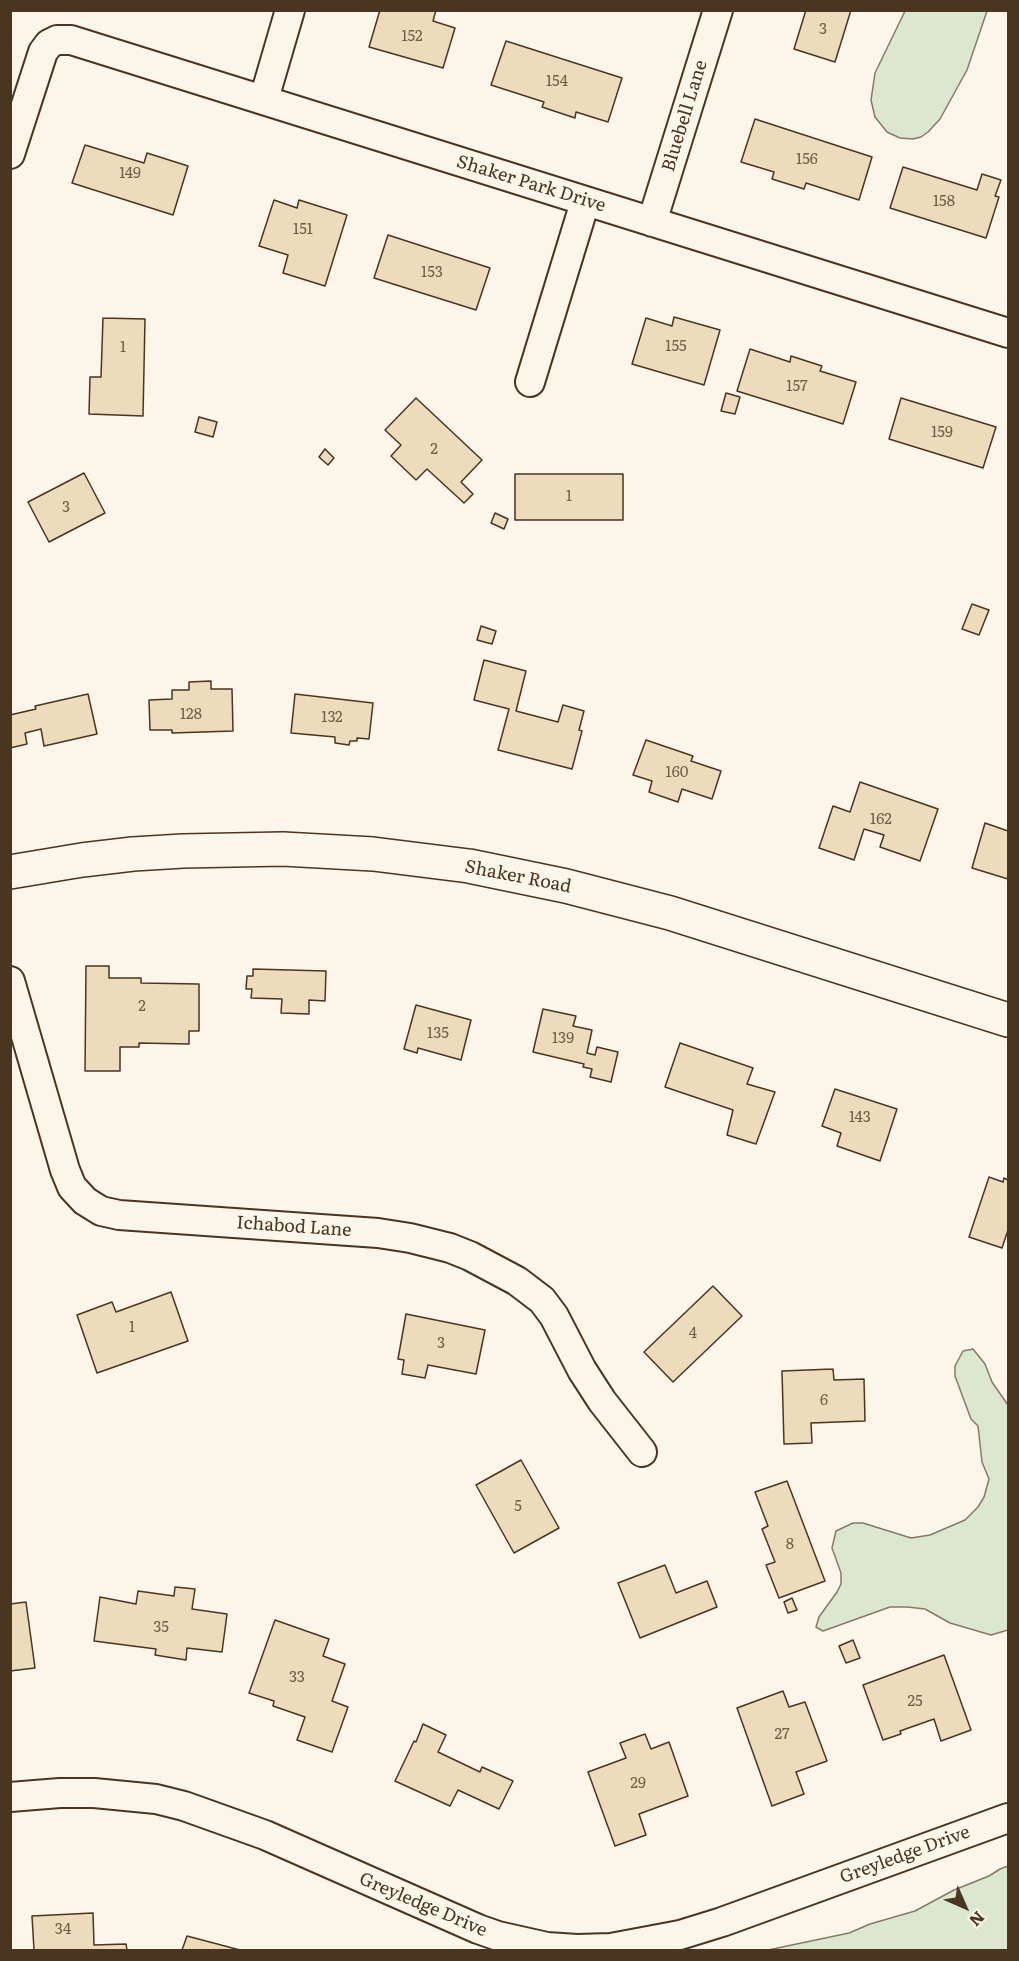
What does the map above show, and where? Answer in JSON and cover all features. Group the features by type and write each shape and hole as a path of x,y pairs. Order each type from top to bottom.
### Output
{"main road":[{"name":"Shaker Road","path":"10,872 133,854 283,849 373,854 470,866 566,886 670,913 1008,1020"}],"street":[{"path":"264,99 290,10"},
{"name":"Bluebell Lane","path":"652,222 718,10"},
{"name":"Shaker Park Drive","path":"10,154 41,56 53,42 62,39 71,40 1008,333"},
{"path":"530,382 585,202"},
{"name":"Ichabod Lane","path":"10,981 64,1170 72,1187 85,1201 101,1211 119,1215 378,1233 410,1238 450,1248 470,1256 518,1281 546,1304 603,1401 642,1452"},
{"name":"Greyledge Drive","path":"10,1797 94,1793 156,1799 184,1806 264,1835 478,1929 548,1947 577,1948 611,1948 680,1935 722,1922 1008,1818"}],"green space":[{"path":"905,11 987,11 967,70 940,119 928,132 913,139 900,138 887,132 875,117 871,100 875,73"},
{"path":"973,1349 985,1364 992,1382 1008,1405 1008,1630 991,1635 950,1623 925,1609 890,1607 823,1631 816,1627 819,1617 841,1584 841,1573 832,1548 836,1531 853,1523 863,1523 911,1538 930,1535 965,1520 984,1497 989,1479 982,1462 978,1426 971,1419 955,1376 955,1366 963,1351"},
{"path":"1008,1866 1008,1950 768,1950 849,1933 870,1924 915,1911 954,1890"}],"building":[{"path":"380,10 436,10 433,21 455,28 443,68 369,47"},
{"path":"806,10 851,10 835,62 794,49"},
{"path":"506,41 622,78 608,122 576,112 575,118 542,107 544,102 491,85"},
{"path":"755,119 872,157 859,200 806,183 804,189 772,179 774,172 741,162"},
{"path":"85,145 144,163 147,153 188,166 173,215 72,183"},
{"path":"903,167 977,190 982,174 1001,180 995,196 999,197 986,238 890,208"},
{"path":"274,200 297,208 299,200 347,215 325,286 283,273 288,255 259,246"},
{"path":"388,235 490,268 476,310 374,278"},
{"path":"674,317 720,330 704,385 632,364 646,318 672,326"},
{"path":"103,318 145,319 143,416 89,414 90,377 101,377"},
{"path":"750,349 790,362 791,356 822,366 820,371 856,382 843,424 737,391"},
{"path":"726,393 740,397 735,414 721,411"},
{"path":"416,398 482,460 461,482 473,494 464,503 427,469 416,480 391,456 401,445 385,430"},
{"path":"901,398 996,427 983,468 889,439"},
{"path":"199,417 217,422 213,437 195,432"},
{"path":"325,449 334,458 328,465 319,457"},
{"path":"84,473 105,513 49,542 28,502"},
{"path":"515,474 623,474 623,520 515,520"},
{"path":"495,513 508,519 504,529 491,523"},
{"path":"972,604 989,610 979,635 962,629"},
{"path":"481,626 496,631 492,644 477,640"},
{"path":"484,660 526,671 516,711 558,722 563,705 584,711 579,730 582,731 572,769 498,750 509,709 474,700"},
{"path":"211,681 211,689 232,689 233,731 172,733 172,730 150,730 149,700 172,699 172,690 189,690 189,682"},
{"path":"88,694 97,734 44,746 41,729 25,733 27,744 10,748 10,715 36,709 35,706"},
{"path":"295,694 373,703 369,739 357,738 357,741 350,741 349,745 335,743 335,737 291,733"},
{"path":"646,740 693,756 691,761 721,771 712,799 682,789 678,802 649,792 652,781 633,775"},
{"path":"860,782 938,809 920,861 880,847 884,835 864,829 854,860 819,848 833,806 850,812"},
{"path":"985,823 1008,831 1008,879 972,868"},
{"path":"86,966 109,966 109,978 141,978 141,983 199,984 199,1031 189,1031 189,1044 139,1043 139,1047 120,1047 120,1071 85,1071"},
{"path":"253,969 326,971 325,1001 309,1000 309,1014 281,1013 282,999 251,998 252,989 246,989 247,976 253,976"},
{"path":"416,1005 471,1020 461,1060 418,1048 417,1053 404,1049"},
{"path":"543,1009 576,1016 573,1026 592,1030 587,1053 595,1055 597,1047 618,1052 611,1082 590,1077 592,1069 583,1067 584,1064 533,1052"},
{"path":"680,1043 753,1068 747,1084 775,1092 756,1144 727,1135 733,1110 665,1087"},
{"path":"835,1089 897,1109 880,1161 837,1146 841,1133 822,1126"},
{"path":"989,1177 1003,1182 1004,1178 1008,1180 1008,1230 1002,1248 969,1237"},
{"path":"713,1286 742,1316 673,1382 644,1352"},
{"path":"171,1292 188,1341 97,1373 77,1315 112,1302 116,1312"},
{"path":"406,1314 485,1330 476,1374 428,1365 425,1378 402,1374 404,1360 398,1359"},
{"path":"833,1369 834,1380 864,1379 865,1421 811,1423 812,1443 784,1444 782,1371"},
{"path":"521,1460 559,1528 514,1553 476,1485"},
{"path":"787,1481 825,1581 779,1598 766,1565 775,1562 762,1529 768,1526 755,1492"},
{"path":"665,1565 676,1593 707,1581 717,1607 640,1638 618,1583"},
{"path":"175,1587 195,1589 192,1609 227,1614 222,1652 187,1648 186,1660 155,1655 156,1649 94,1641 100,1597 136,1604 138,1591 174,1596"},
{"path":"792,1598 797,1610 788,1613 784,1602"},
{"path":"26,1602 35,1668 10,1671 10,1604"},
{"path":"275,1620 329,1639 323,1656 345,1664 332,1701 348,1707 332,1752 297,1740 305,1717 273,1706 274,1701 249,1693"},
{"path":"853,1640 860,1658 846,1663 839,1646"},
{"path":"944,1655 971,1730 941,1741 934,1719 900,1731 901,1734 883,1740 863,1685"},
{"path":"783,1691 789,1707 805,1702 827,1761 796,1772 804,1794 772,1806 737,1708"},
{"path":"423,1724 446,1735 438,1752 480,1772 482,1767 513,1781 499,1809 458,1790 450,1806 395,1781"},
{"path":"645,1734 651,1749 669,1742 688,1796 639,1814 646,1835 615,1846 588,1772 626,1758 620,1743"},
{"path":"93,1913 94,1945 126,1944 127,1950 34,1950 32,1916"},
{"path":"187,1936 240,1950 182,1950"}]}
